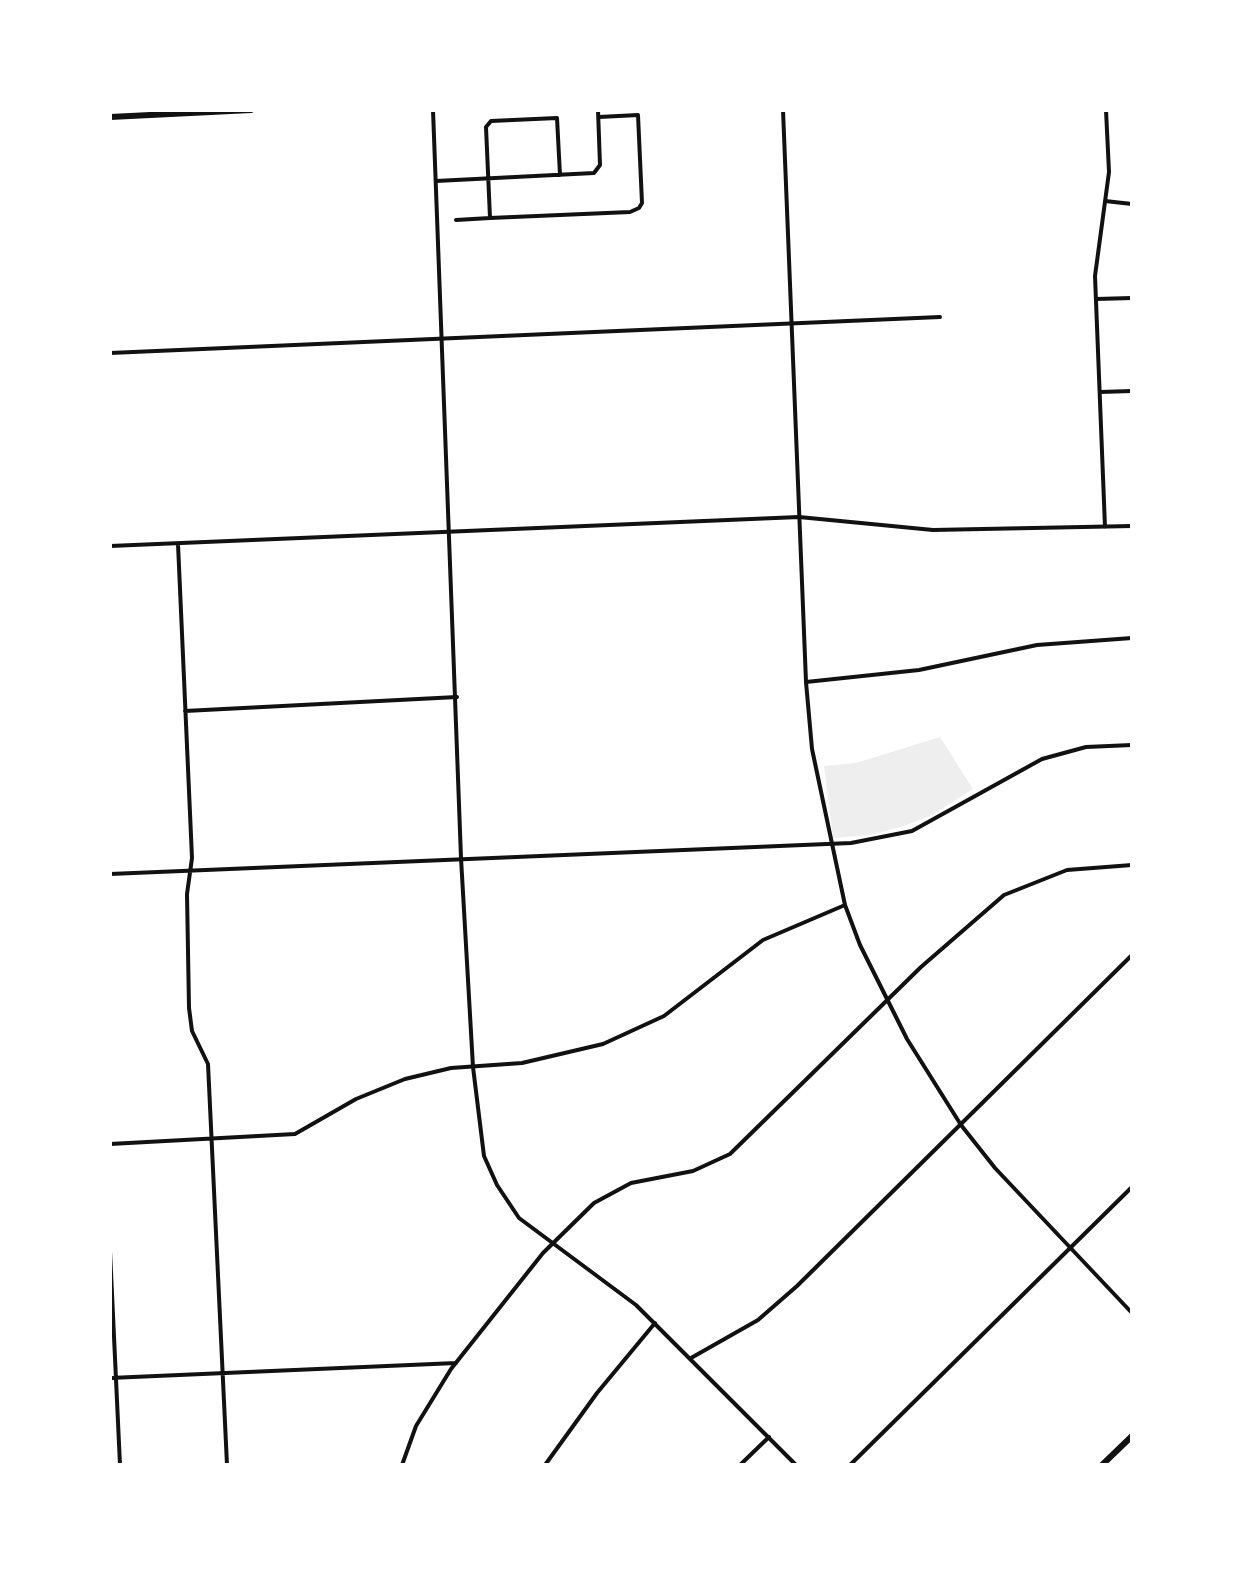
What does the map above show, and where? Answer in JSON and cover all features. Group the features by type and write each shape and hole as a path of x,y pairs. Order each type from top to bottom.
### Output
{"main road":[{"path":"110,117 251,110"},
{"path":"1102,1465 1132,1436"}],"street":[{"path":"433,110 461,858 473,1067 484,1156 519,1218 614,1288 655,1323 796,1465"},
{"path":"436,181 594,173 598,169 598,110"},
{"path":"783,110 806,682 812,749 845,905 860,945 888,1001 923,1066 961,1125 995,1168 1132,1313"},
{"path":"1105,527 1095,276 1109,172 1106,110"},
{"path":"456,220 630,212 639,208 642,203 638,115 599,117"},
{"path":"490,218 486,127 491,121 557,118 560,175"},
{"path":"1105,201 1132,204"},
{"path":"1096,299 1132,298"},
{"path":"110,353 940,317"},
{"path":"1100,392 1132,391"},
{"path":"110,546 799,517 933,530 1132,526"},
{"path":"178,544 190,871 189,1008 192,1031 208,1064 227,1465"},
{"path":"806,682 919,670 1037,645 1132,638"},
{"path":"185,711 457,697"},
{"path":"110,874 831,844 880,839 912,831 1042,759 1086,747 1132,745"},
{"path":"402,1465 416,1426 456,1363 552,1242 594,1203 620,1187 693,1171 730,1154 981,912 1016,888 1067,870 1132,865"},
{"path":"110,1144 295,1134 387,1085 434,1071 556,1057 625,1035 664,1016 763,940 845,905"},
{"path":"691,1358 750,1325 797,1286 1132,955"},
{"path":"850,1465 1132,1187"},
{"path":"110,1251 113,1378 120,1465"},
{"path":"545,1465 564,1435 655,1323"},
{"path":"113,1378 456,1363"},
{"path":"740,1465 769,1437"}],"shaded area":[{"path":"940,737 973,789 932,815 904,826 870,835 833,838 824,766 856,763"}]}
